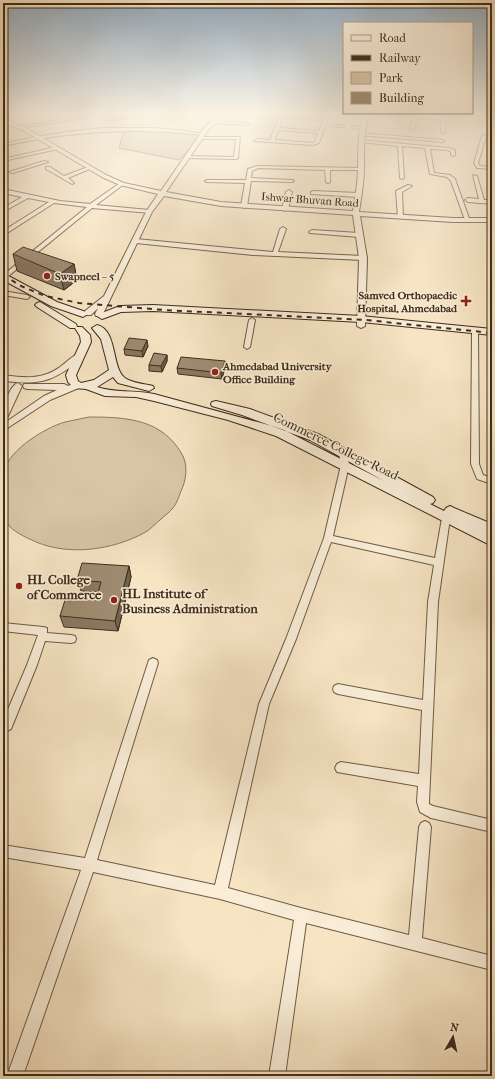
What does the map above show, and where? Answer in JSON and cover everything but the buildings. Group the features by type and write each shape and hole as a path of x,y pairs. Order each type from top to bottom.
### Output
{"main road":[{"path":"3,278 27,297 86,335 85,346 71,375 71,379 83,386 105,378 114,371 101,320"},
{"path":"3,278 54,304 85,313 101,320 121,315 136,314 252,320 361,323"},
{"path":"76,328 88,330 101,320 120,309 139,308 361,323 475,334 492,339"},
{"path":"76,328 72,320 85,313"},
{"path":"475,334 492,332"},
{"name":"Commerce College Road","path":"114,371 122,381 127,383 246,412 314,437 343,452 492,541"},
{"name":"Commerce College Road","path":"83,386 102,392 136,394 246,422 280,433 448,515 492,530"}],"street":[{"path":"11,172 41,163"},
{"name":"Ishwar Bhuvan Road","path":"82,163 122,184 162,192 182,198 244,206 285,209 400,217 492,220"},
{"path":"101,320 110,294 149,212 182,163"},
{"path":"360,163 356,213 363,258 361,323"},
{"path":"401,163 402,178"},
{"path":"430,163 432,174 448,176 453,180 468,220"},
{"path":"476,163 479,167 492,168"},
{"path":"244,206 250,170 257,167 360,169"},
{"path":"48,168 72,183"},
{"path":"64,178 90,168"},
{"path":"328,168 328,182"},
{"path":"475,176 482,201"},
{"path":"207,181 292,181"},
{"path":"3,278 90,206 122,184"},
{"path":"400,217 399,191 410,186"},
{"path":"3,191 54,202 149,212"},
{"path":"285,209 289,192"},
{"path":"314,193 358,195"},
{"path":"3,210 27,196"},
{"path":"468,200 492,202"},
{"path":"4,234 54,202"},
{"path":"275,254 283,229"},
{"path":"312,232 359,235"},
{"path":"136,241 205,249 363,258"},
{"path":"3,293 27,297"},
{"path":"85,313 110,294"},
{"path":"247,347 252,320"},
{"path":"475,334 475,464 480,477 492,481"},
{"path":"3,378 28,381 48,379 80,356"},
{"path":"3,384 52,388 83,386"},
{"path":"3,416 18,386"},
{"path":"3,428 47,398 83,386"},
{"path":"220,892 264,704 291,639 328,538 345,465 343,452"},
{"path":"448,515 433,602 422,802 424,808 431,812 492,826"},
{"path":"328,538 439,562"},
{"path":"3,627 43,631"},
{"path":"3,728 7,725 32,665 41,638 71,639"},
{"path":"15,1076 89,865 153,662"},
{"path":"338,689 428,706"},
{"path":"341,768 424,781"},
{"path":"415,942 425,828"},
{"path":"3,851 89,865 220,892 301,915 415,942 492,963"},
{"path":"277,1076 301,915"}],"green space":[{"path":"89,417 117,418 143,423 154,427 165,434 175,444 185,460 186,474 178,500 172,510 146,532 132,539 118,544 91,549 63,549 49,546 36,542 12,529 4,517 2,500 3,477 5,468 10,459 26,443 46,430 65,422"}],"railway":[{"path":"3,275 21,286 45,296 79,303 164,310 366,320 492,333"}],"place":[{"name":"Swapneel – 5","path":"47,276"},
{"name":"Samved Orthopaedic Hospital, Ahmedabad","path":"466,301"},
{"name":"Ahmedabad University Office Building","path":"215,372"},
{"name":"HL College of Commerce","path":"19,586"},
{"name":"HL Institute of Business Administration","path":"114,600"}]}
